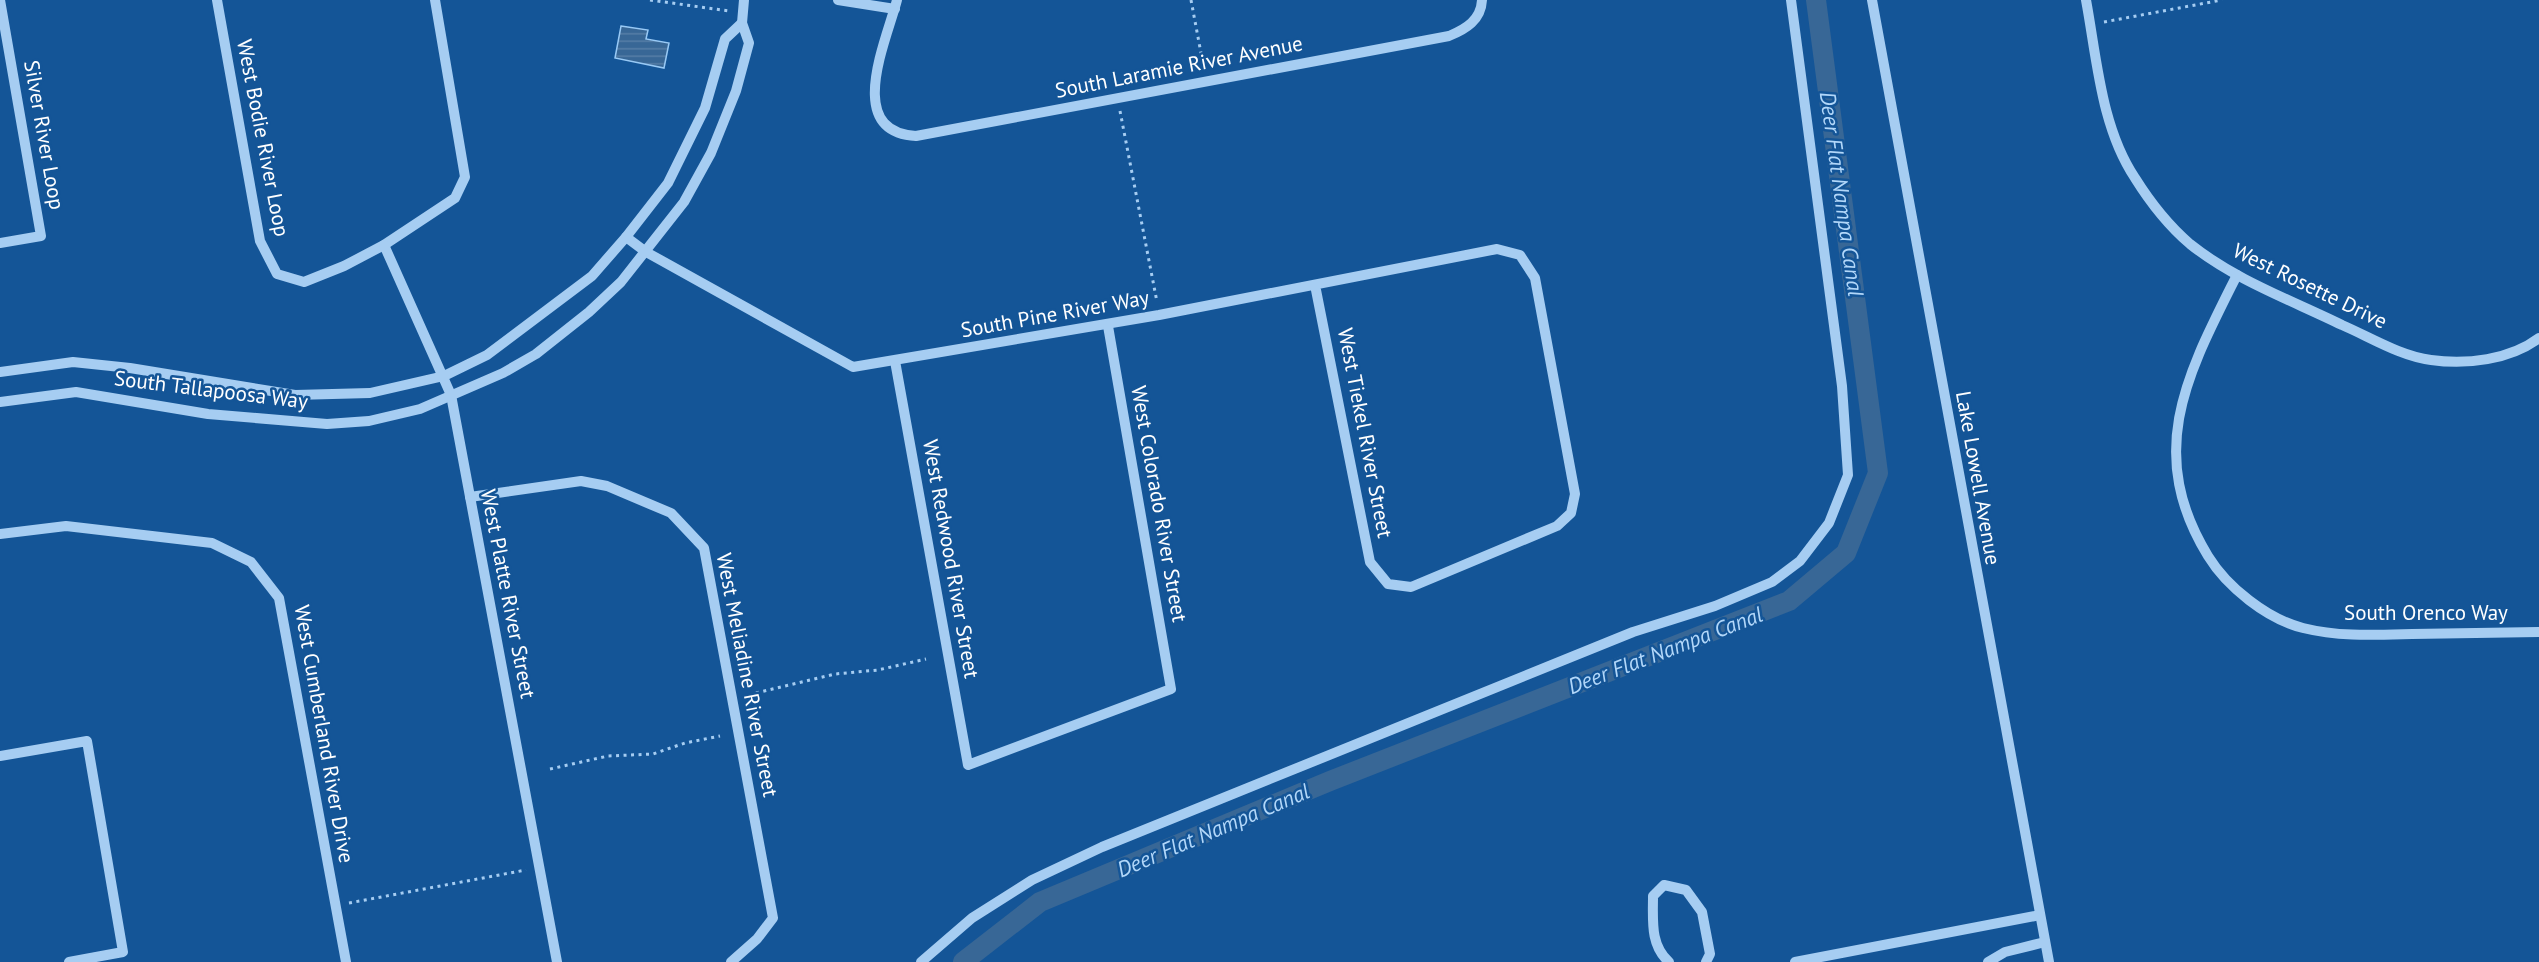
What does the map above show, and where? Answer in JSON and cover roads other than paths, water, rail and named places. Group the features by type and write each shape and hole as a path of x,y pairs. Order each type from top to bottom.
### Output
{"street":[{"name":"Silver River Loop","path":"0,0 42,236 0,243"},
{"name":"West Bodie River Loop","path":"217,0 260,241 277,274 304,282 344,266 384,245 455,198 465,177 435,0"},
{"name":"South Tallapoosa Way","path":"0,402 76,392 208,414 327,424 369,421 420,410 503,373 536,354 589,312 621,282 684,202 711,153 736,91 749,43 743,18 744,0"},
{"path":"838,0 896,4"},
{"name":"South Laramie River Avenue","path":"896,4 873,91 876,112 885,128 899,135 916,136 1449,36 1466,28 1476,19 1482,0"},
{"path":"921,962 972,918 1032,880 1102,847 1634,632 1715,606 1772,582 1800,561 1829,523 1848,475 1842,386 1791,0"},
{"name":"Lake Lowell Avenue","path":"1872,0 2049,962"},
{"name":"West Rosette Drive","path":"2086,0 2109,123 2134,176 2160,213 2190,243 2237,275 2393,348 2428,360 2460,362 2496,357 2529,345 2539,338"},
{"name":"South Tallapoosa Way","path":"0,372 73,362 130,368 295,395 370,393 444,376 487,355 582,283 626,237 668,183 705,108 725,39 743,18"},
{"name":"South Pine River Way","path":"626,237 646,252 853,367 1108,326 1497,249 1520,255 1535,278 1575,494 1571,513 1557,526 1411,587 1388,584"},
{"name":"West Platte River Street","path":"384,245 451,395 557,962"},
{"name":"South Orenco Way","path":"2237,275 2194,363 2176,427 2176,478 2191,528 2222,578 2258,606 2301,628 2345,635 2539,632"},
{"name":"West Tiekel River Street","path":"1315,285 1370,562 1388,584"},
{"name":"West Colorado River Street","path":"968,765 1171,689 1108,326"},
{"name":"West Redwood River Street","path":"895,361 968,765"},
{"name":"West Meliadine River Street","path":"470,497 581,481 607,486 670,513 704,548 773,918 757,939 731,962"},
{"name":"West Cumberland River Drive","path":"0,534 66,526 212,543 251,562 279,598 346,962"},
{"path":"0,756 87,741 123,952 69,962"},
{"path":"1670,962 1661,954 1653,933 1653,896 1664,885 1686,890 1702,912 1710,954 1706,962"},
{"path":"1795,962 2040,915"},
{"path":"1988,962 2005,952 2045,942"}],"water":[{"path":"621,26 648,30 646,39 669,43 664,68 615,58"}],"waterway":[{"name":"Deer Flat Nampa Canal","path":"963,962 1040,902 1330,781 1789,601 1846,553 1878,473 1816,0"}]}
